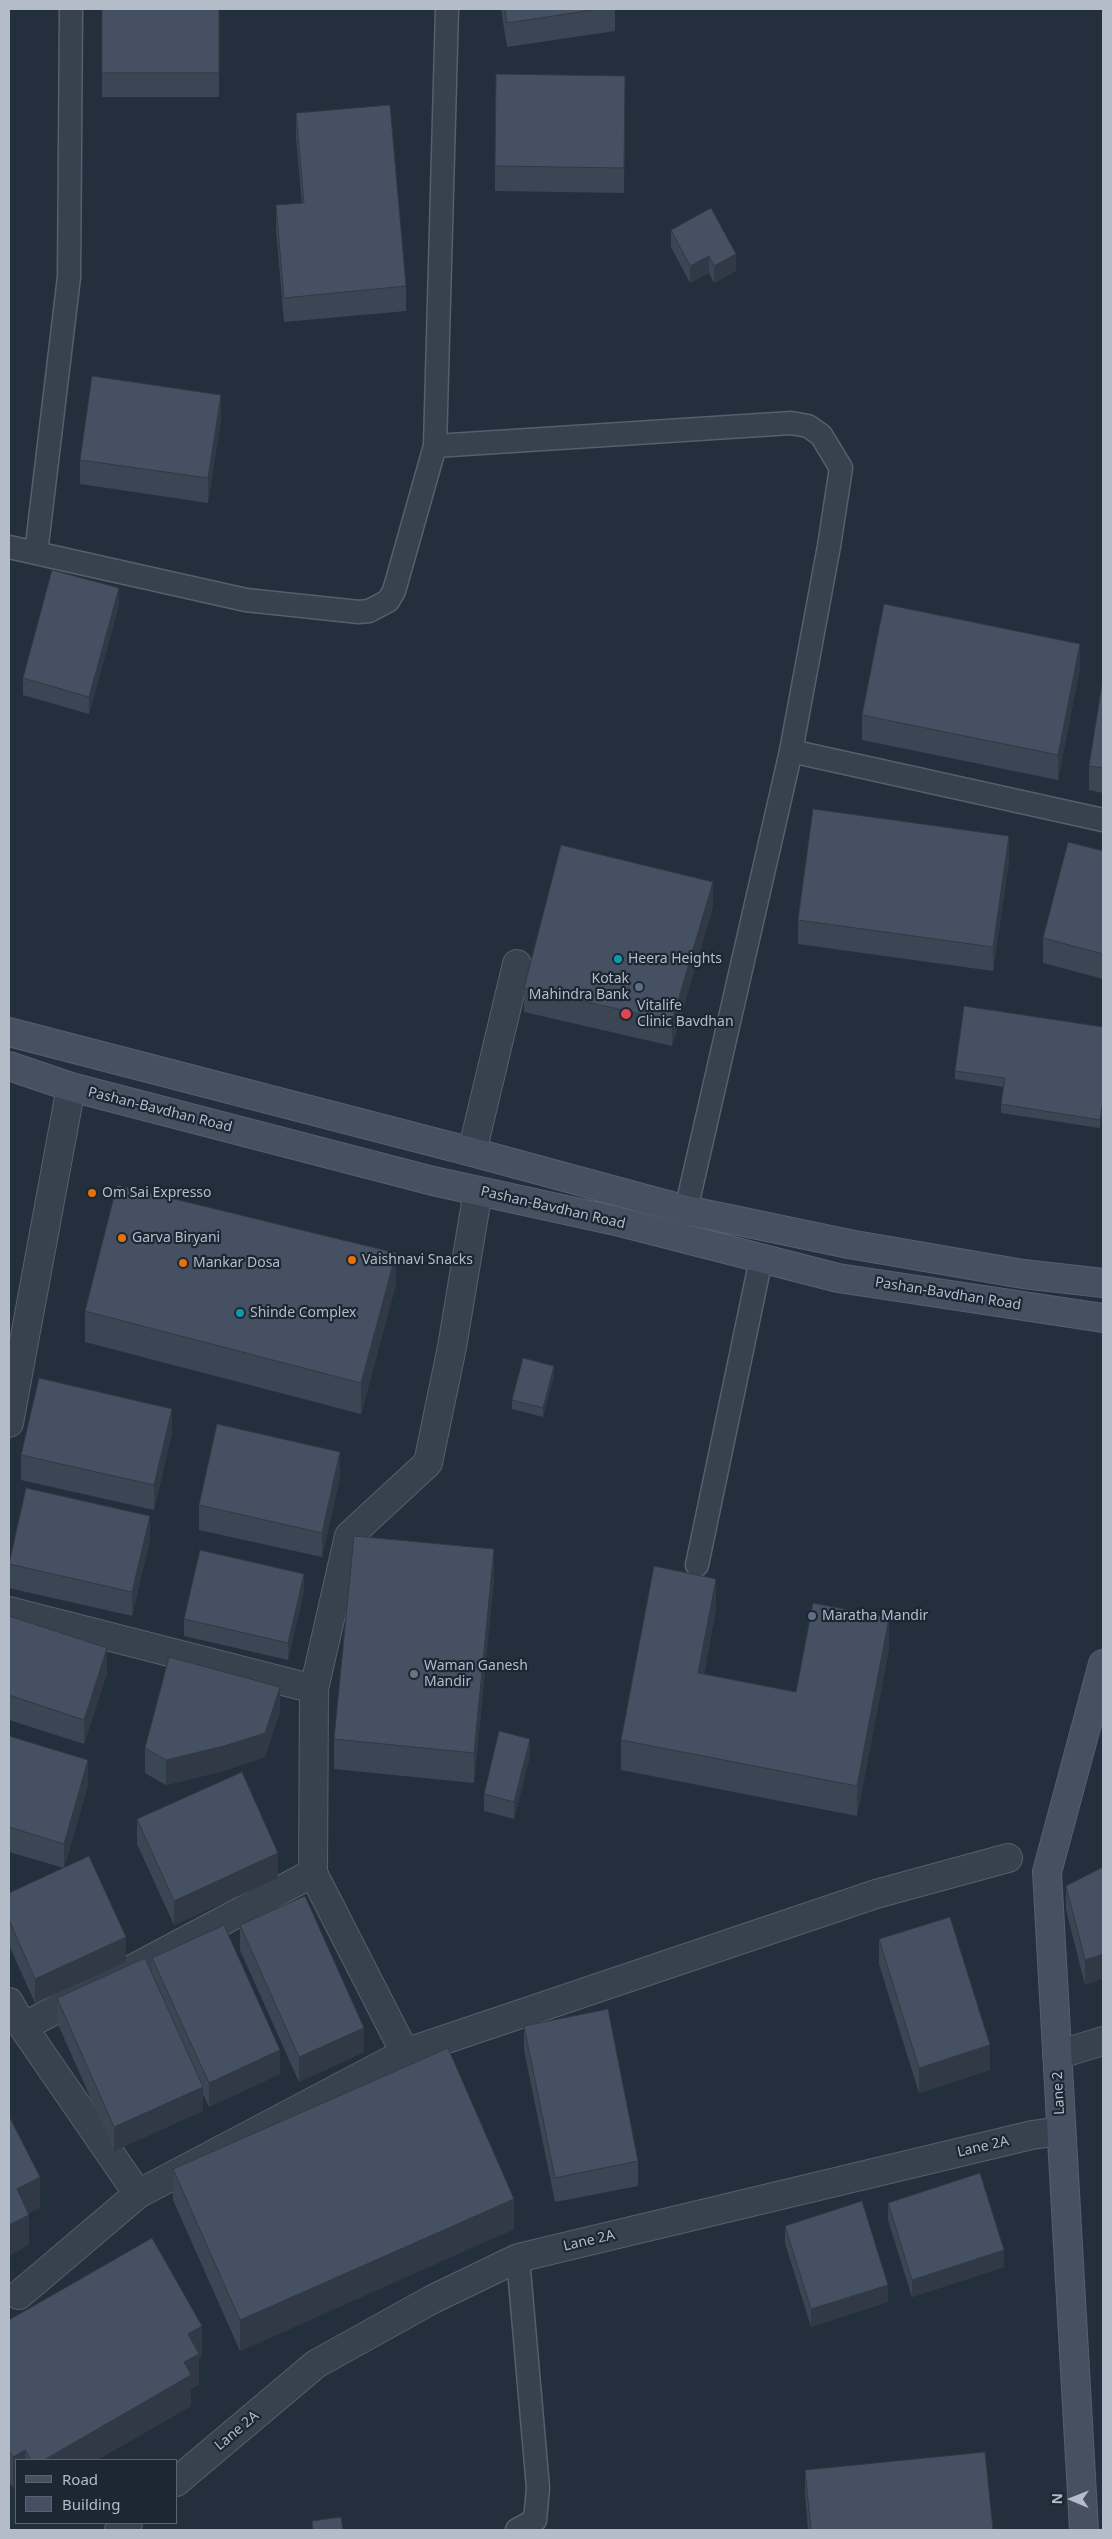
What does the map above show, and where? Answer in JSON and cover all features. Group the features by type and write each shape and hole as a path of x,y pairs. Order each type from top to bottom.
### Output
{"main road":[{"path":"9,1032 472,1152 686,1210 849,1244 1023,1274 1103,1283"},
{"name":"Pashan-Bavdhan Road","path":"9,1066 71,1087 478,1191 616,1221 838,1278 1103,1318"},
{"name":"Lane 2","path":"1084,2530 1047,1872 1103,1664"}],"street":[{"path":"472,1152 517,964"},
{"path":"9,1422 71,1087"},
{"path":"405,2053 314,1873 314,1689 349,1536 428,1463 452,1347 478,1191"},
{"path":"9,1611 314,1689"},
{"path":"20,2295 138,2194 405,2053 876,1894 1008,1858"},
{"path":"24,2027 314,1873"},
{"path":"9,2002 138,2194"},
{"path":"1058,2055 1103,2041"},
{"name":"Lane 2A","path":"178,2480 316,2364 433,2299 518,2258 1032,2135 1061,2131"}],"lane":[{"path":"36,553 69,277 71,9"},
{"path":"9,547 246,600 315,609 369,611 388,601 394,591 435,446 447,9"},
{"path":"435,446 791,423 808,426 821,435 841,468 829,546 791,751 686,1210"},
{"path":"791,751 1103,820"},
{"path":"697,1565 762,1259"},
{"path":"518,2258 538,2488 529,2527"}],"building":[{"path":"102,9 219,9 219,73 102,73"},
{"path":"505,9 599,9 507,23"},
{"path":"496,74 625,76 624,168 495,166"},
{"path":"390,105 406,286 284,298 276,205 304,203 296,113"},
{"path":"711,208 736,254 714,266 709,256 690,266 671,230"},
{"path":"92,376 221,395 208,478 80,460"},
{"path":"52,570 119,588 89,697 23,678"},
{"path":"884,604 1080,644 1058,755 862,715"},
{"path":"1103,678 1103,768 1089,766"},
{"path":"813,809 1009,836 993,947 798,920"},
{"path":"1068,842 1103,851 1103,954 1043,938"},
{"name":"Heera Heights","path":"561,845 713,882 672,1021 524,988"},
{"path":"964,1006 1103,1027 1103,1102 1100,1120 1001,1104 1005,1078 955,1071"},
{"name":"Shinde Complex","path":"117,1185 396,1253 361,1383 85,1311"},
{"path":"523,1358 554,1366 543,1408 512,1400"},
{"path":"39,1378 172,1409 154,1485 21,1455"},
{"path":"217,1424 340,1452 322,1533 199,1505"},
{"path":"26,1488 150,1516 132,1592 9,1564"},
{"name":"Waman Ganesh Mandir","path":"354,1536 494,1549 474,1753 334,1739"},
{"path":"200,1550 304,1574 288,1643 184,1619"},
{"path":"654,1566 716,1579 698,1673 796,1692 813,1603 889,1618 857,1786 621,1740"},
{"path":"9,1616 107,1648 84,1720 9,1695"},
{"path":"169,1657 280,1687 265,1733 224,1746 166,1760 145,1748"},
{"path":"499,1731 530,1739 514,1802 484,1794"},
{"path":"9,1736 88,1760 64,1844 9,1827"},
{"path":"242,1772 278,1853 174,1901 137,1819"},
{"path":"89,1856 126,1937 35,1979 9,1920 9,1893"},
{"path":"1103,1867 1103,1954 1085,1960 1066,1886"},
{"path":"305,1896 364,2028 299,2057 240,1925"},
{"path":"950,1917 990,2045 919,2068 879,1939"},
{"path":"224,1925 280,2050 209,2083 152,1958"},
{"path":"145,1958 203,2087 114,2127 57,1998"},
{"path":"608,2009 638,2161 555,2178 524,2026"},
{"path":"448,2048 514,2199 240,2320 173,2169"},
{"path":"9,2116 40,2177 17,2189 29,2215 9,2225"},
{"path":"980,2173 1004,2250 912,2280 888,2203"},
{"path":"862,2201 888,2285 811,2309 785,2226"},
{"path":"152,2238 202,2326 188,2334 199,2354 184,2362 191,2375 46,2459 30,2459 25,2450 13,2457 9,2451 9,2320"},
{"path":"985,2452 993,2530 811,2530 805,2470"},
{"path":"341,2517 343,2530 313,2530 312,2521"}],"place":[{"name":"Heera Heights","path":"618,959"},
{"name":"Kotak Mahindra Bank","path":"639,987"},
{"name":"Vitalife Clinic Bavdhan","path":"626,1014"},
{"name":"Om Sai Expresso","path":"92,1193"},
{"name":"Garva Biryani","path":"122,1238"},
{"name":"Vaishnavi Snacks","path":"352,1260"},
{"name":"Mankar Dosa","path":"183,1263"},
{"name":"Shinde Complex","path":"240,1313"},
{"name":"Maratha Mandir","path":"812,1616"},
{"name":"Waman Ganesh Mandir","path":"414,1674"}]}
